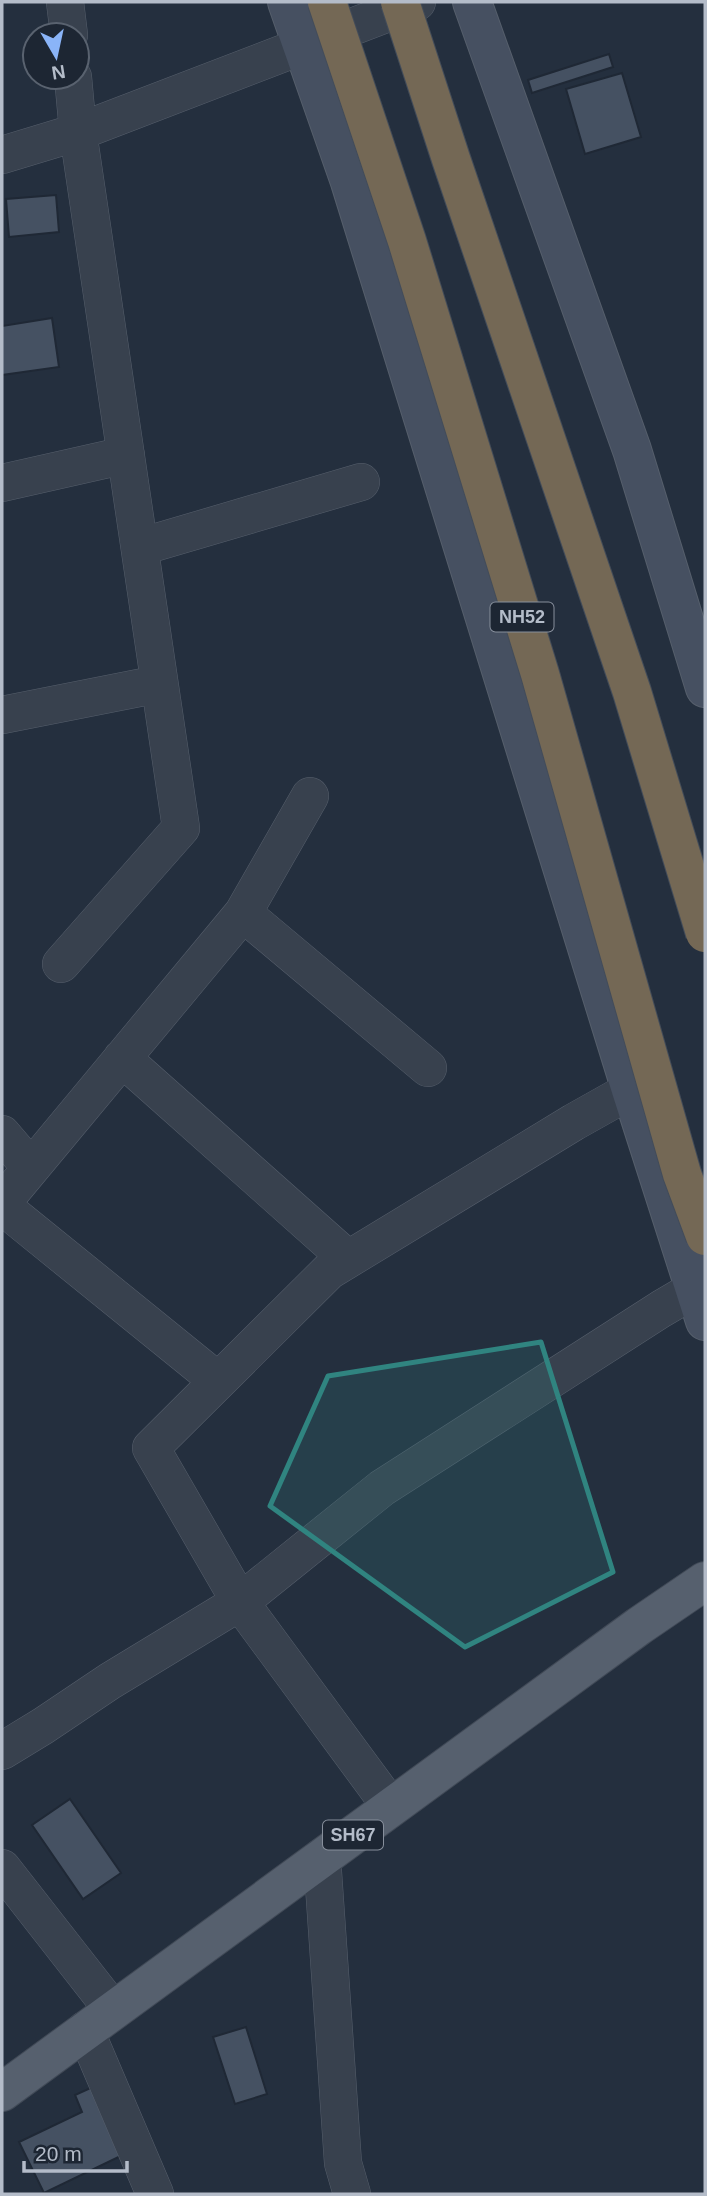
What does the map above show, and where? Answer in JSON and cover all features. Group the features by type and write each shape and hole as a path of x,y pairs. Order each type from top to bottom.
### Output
{"highway":[{"name":"NH52","path":"327,2 407,240 540,674 682,1174 705,1236"},
{"path":"400,2 632,692 705,933"}],"main road":[{"path":"287,2 355,196 700,1305"},
{"path":"471,2 632,450 705,688"},
{"name":"SH67","path":"2,2092 705,1581"}],"street":[{"path":"65,2 67,21"},
{"path":"2,155 78,132 416,2"},
{"path":"61,964 181,828 78,132 74,91"},
{"path":"2,483 126,455"},
{"path":"139,547 361,482"},
{"path":"2,715 159,684"},
{"path":"218,1381 2,1205 243,913 310,796"},
{"path":"243,913 428,1068"},
{"path":"122,1058 348,1259"},
{"path":"391,1807 240,1602 150,1448 329,1270 631,1090"},
{"path":"2,1134 31,1168"},
{"path":"2,1751 240,1602 382,1488 649,1316 700,1305"},
{"path":"322,1857 343,2162 352,2194"},
{"path":"2,1868 99,2020 155,2194"}],"highlighted area":[{"path":"541,1342 613,1572 465,1647 270,1506 328,1376"}],"building":[{"path":"609,54 613,67 532,93 528,80"},
{"path":"622,73 641,137 585,154 566,89"},
{"path":"56,195 59,232 9,237 6,199"},
{"path":"52,318 59,367 2,375 2,326"},
{"path":"70,1799 121,1873 83,1899 32,1825"},
{"path":"246,2027 267,2094 235,2104 213,2037"},
{"path":"97,2085 129,2152 44,2193 19,2142 82,2112 75,2095"}]}
